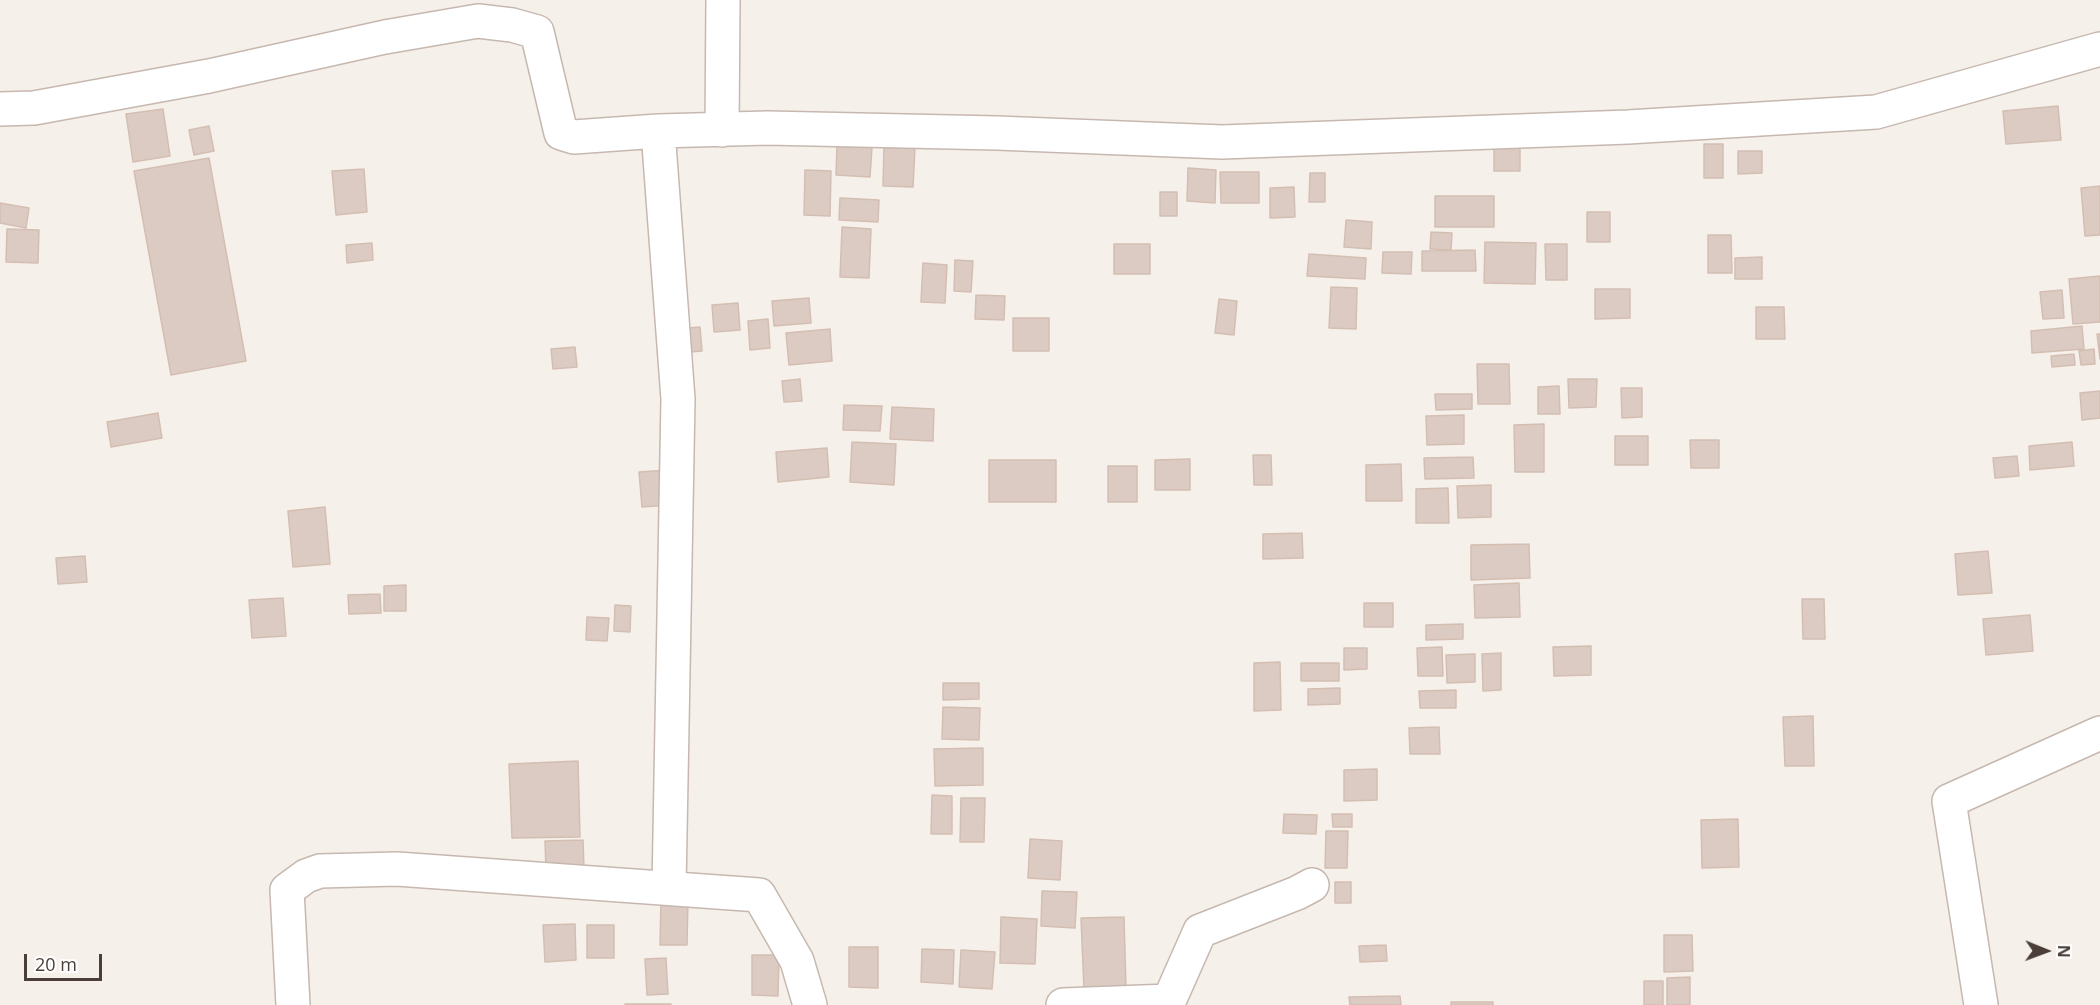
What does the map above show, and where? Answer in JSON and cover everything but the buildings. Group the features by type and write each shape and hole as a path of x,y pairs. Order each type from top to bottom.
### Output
{"street":[{"path":"722,130 723,0"},
{"path":"0,110 34,108 186,80 478,21 512,25 537,32 561,133 574,137 658,131 768,128 974,132 1222,142 1652,126 1876,112 2100,48"},
{"path":"658,131 678,399 669,888"},
{"path":"1981,1005 1949,801 2100,733"},
{"path":"293,1005 287,890 306,876 320,871 397,869 759,895 796,961 810,1005"},
{"path":"1063,1005 1169,1001 1200,931 1312,885"}]}
